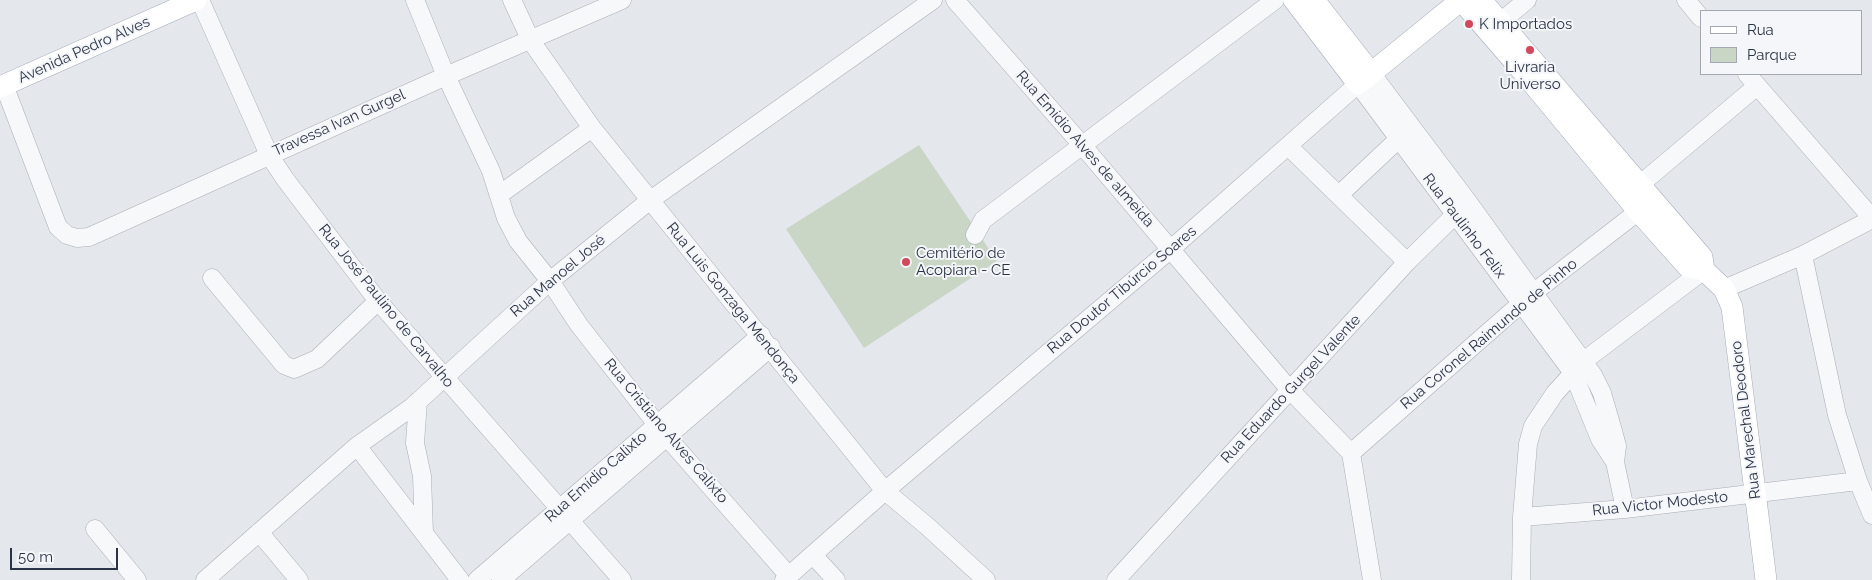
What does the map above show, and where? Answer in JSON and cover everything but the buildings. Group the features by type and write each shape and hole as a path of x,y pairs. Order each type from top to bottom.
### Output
{"main road":[{"name":"Avenida Pedro Alves","path":"2,86 196,0"},
{"name":"Rua Paulinho Felix","path":"1294,0 1364,78"},
{"name":"Rua Paulinho Felix","path":"1314,0 1364,78"},
{"name":"Rua Doutor Tibúrcio Soares","path":"1364,78 1461,0"},
{"path":"1461,0 1491,24"},
{"path":"1481,0 1491,24"},
{"name":"Rua Marechal Deodoro","path":"1491,24 1640,198 1688,267 1704,270 1724,289 1732,307 1736,334 1766,580"}],"street":[{"name":"Rua José Paulino de Carvalho","path":"200,0 269,154 285,179 378,301 622,580"},
{"name":"Rua Cristiano Alves Calixto","path":"415,0 446,76 500,194 506,218 518,241 550,281 579,325 662,430 787,578"},
{"name":"Rua Luis Gonzaga Mendonça","path":"512,0 531,41 592,128 649,201 766,341 885,491 928,526 986,580"},
{"name":"Travessa Ivan Gurgel","path":"2,86 58,227 67,235 76,238 89,237 269,154 622,0"},
{"name":"Rua Manoel José","path":"205,580 357,446 418,401 550,281 649,201 933,0"},
{"name":"Rua Emídio Alves de almeida","path":"956,0 1290,390 1351,453"},
{"path":"975,235 983,220 1275,0"},
{"path":"1491,24 1528,0"},
{"path":"1686,0 1700,17"},
{"name":"Rua Paulinho Felix","path":"1364,78 1404,134 1455,214 1528,298 1579,366 1600,439 1616,462 1625,508"},
{"name":"Rua Doutor Tibúrcio Soares","path":"787,578 885,491 1171,249 1364,78"},
{"path":"1724,289 1803,255 1872,219 1752,80"},
{"name":"Rua Coronel Raimundo de Pinho","path":"1351,453 1640,198 1752,80"},
{"path":"500,194 592,128"},
{"path":"1340,194 1404,134"},
{"name":"Rua Paulinho Felix","path":"1404,134 1468,202 1528,298"},
{"path":"1288,146 1340,194 1407,262"},
{"name":"Rua Eduardo Gurgel Valente","path":"1116,580 1407,262 1468,202"},
{"path":"1803,255 1838,416 1858,481 1872,515"},
{"path":"1521,580 1522,517 1528,444 1533,426 1556,393 1579,366 1704,270"},
{"path":"212,278 284,365 294,369 317,358 378,301"},
{"name":"Rua Emídio Calixto","path":"501,580 566,514 766,341"},
{"path":"418,401 415,443 424,495 424,533"},
{"path":"357,446 460,580"},
{"path":"1351,453 1372,580"},
{"name":"Rua Victor Modesto","path":"1522,517 1625,508 1858,481"},
{"name":"Rua Emídio Calixto","path":"478,580 566,514"},
{"path":"95,530 137,580"},
{"path":"259,532 299,580"},
{"path":"813,555 836,580"}],"green space":[{"path":"919,145 997,261 864,348 786,229"}],"place":[{"name":"K Importados","path":"1469,24"},
{"name":"Livraria Universo","path":"1530,50"},
{"name":"Cemitério de Acopiara - CE","path":"906,262"}]}
